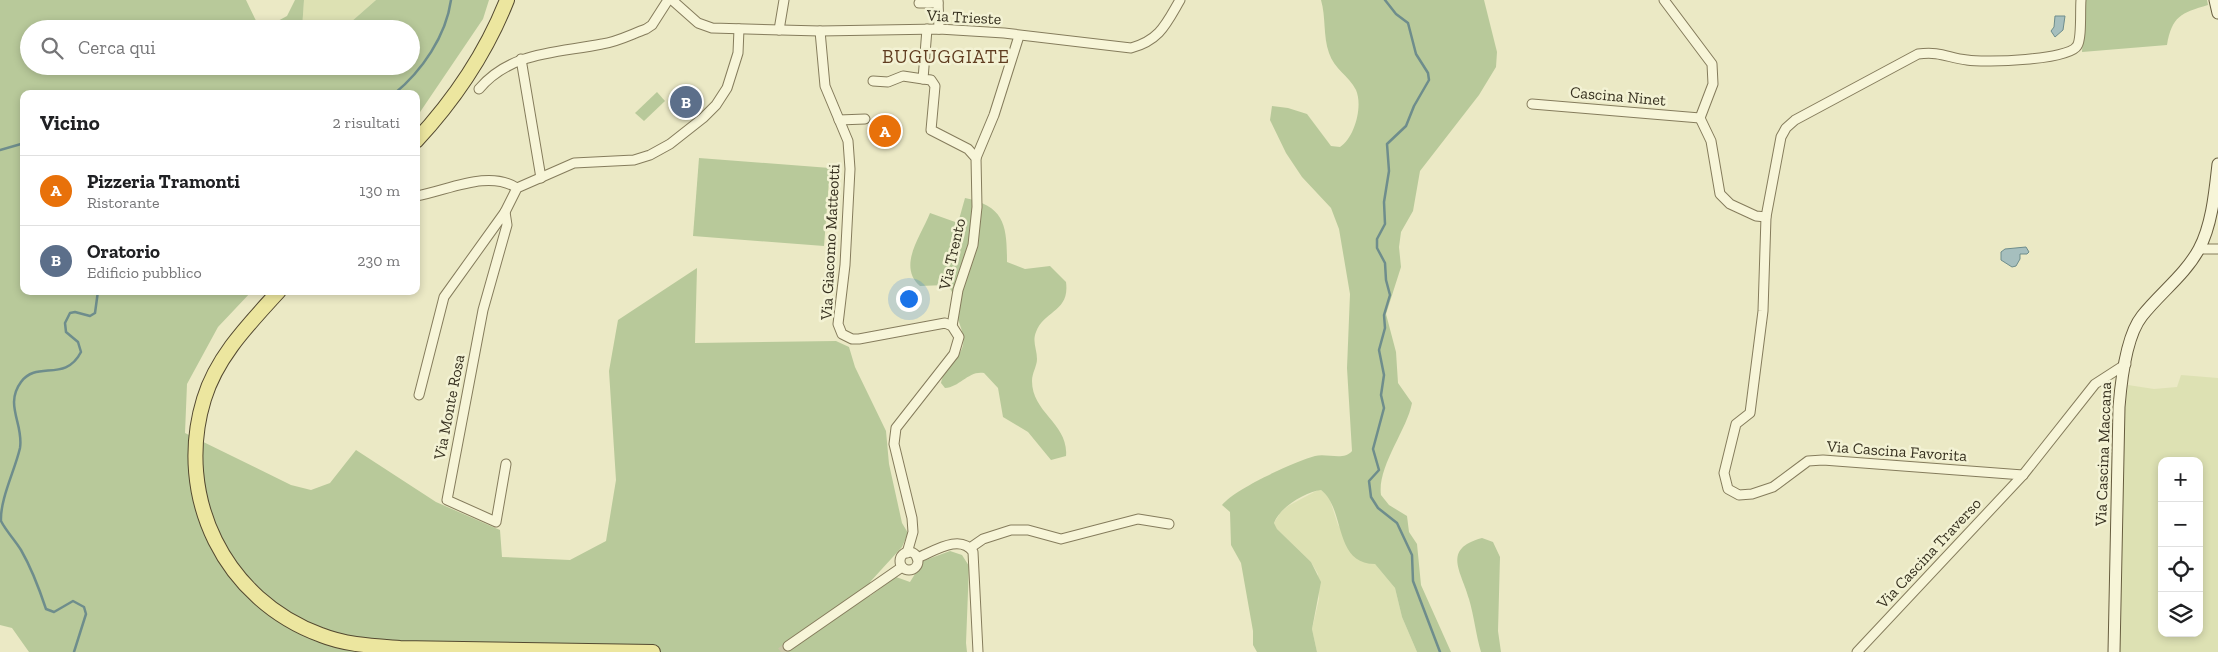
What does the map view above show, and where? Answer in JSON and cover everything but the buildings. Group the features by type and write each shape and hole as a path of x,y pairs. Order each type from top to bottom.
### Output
{"main road":[{"path":"420,136 454,97 477,63 507,0"},
{"path":"276,295 242,333 219,364 204,398 196,434 195,470 200,504 213,539 236,574 261,601 291,621 322,636 358,644 400,648 654,652"}],"street":[{"name":"Via Trieste","path":"670,0 698,23 712,28 820,31 939,29 1131,48 1146,44 1162,31 1180,0"},
{"path":"480,89 488,79 503,68 521,59 537,54 604,44 646,29 652,25 670,0"},
{"path":"779,30 784,0"},
{"path":"1664,0 1712,64 1714,84 1700,118 1711,142 1720,194 1730,204 1756,216 1766,217 1781,137 1786,128 1795,120 1918,54 1932,52 1967,60 2031,58 2072,51 2078,45 2081,0"},
{"path":"2215,0 2218,13"},
{"path":"919,13 919,2 938,1 939,29"},
{"path":"420,195 474,181 510,183 518,188 574,163 634,160 650,155 670,144 703,118 716,104 727,88 738,53 739,29"},
{"path":"923,79 927,29"},
{"name":"Via Giacomo Matteotti","path":"820,31 825,86 848,141 850,169 845,265 838,324 842,334 852,339 858,339 945,323 952,326"},
{"name":"Via Trento","path":"952,326 958,290 973,244 978,207 976,158 994,115 1019,36"},
{"path":"521,59 540,178"},
{"path":"873,81 888,82 903,76 931,80 935,86 931,130 968,149 976,158"},
{"name":"Cascina Ninet","path":"1532,104 1700,118"},
{"path":"839,120 866,119"},
{"name":"Via Cascina Maccana","path":"2114,652 2118,407 2126,364 2134,330 2141,317 2188,265 2199,249 2208,224 2218,164"},
{"name":"Via Monte Rosa","path":"419,395 444,297 505,212 518,188"},
{"name":"Via Monte Rosa","path":"505,212 507,225 483,310 446,500 496,522 506,464"},
{"name":"Via Cascina Favorita","path":"1766,217 1762,311 1750,413 1736,424 1724,473 1728,489 1739,495 1752,494 1773,487 1808,462 1823,460 2024,475"},
{"path":"2199,249 2218,249"},
{"path":"902,567 900,558 907,552 913,532 912,518 894,444 896,428 954,354 959,337 952,326"},
{"path":"2024,475 2095,384 2126,364"},
{"name":"Via Cascina Traverso","path":"1857,652 2024,475"},
{"path":"970,548 994,534 1020,529 1060,538 1138,519 1169,524"},
{"path":"917,558 948,545 960,543 970,548 974,557 978,652"},
{"path":"907,552 917,558"},
{"path":"902,567 908,570 914,569 917,564 917,558"},
{"path":"788,646 902,567"}],"green space":[{"path":"0,0 246,0 256,20 20,20 20,75 420,75 420,20 353,20 376,0 489,0 483,19 420,112 420,90 20,90 20,295 248,295 218,327 187,384 185,433 291,485 311,490 330,483 356,450 436,502 500,530 502,557 570,560 606,541 616,480 609,371 618,320 697,268 695,343 836,341 849,347 855,367 886,431 889,464 902,523 908,533 902,547 870,582 870,596 896,577 910,582 923,561 950,551 962,555 969,566 967,652 29,652 12,628 0,625"},
{"path":"295,0 304,0 303,20 280,20 287,16"},
{"path":"304,0 376,0 353,20 303,20"},
{"path":"1321,0 1484,0 1497,52 1496,67 1479,95 1420,171 1413,211 1401,232 1399,247 1401,267 1386,314 1396,352 1398,383 1412,403 1383,473 1381,495 1389,505 1407,516 1409,532 1417,544 1421,585 1451,652 1417,652 1402,617 1395,588 1375,564 1362,562 1352,555 1346,546 1329,499 1321,490 1294,501 1282,511 1274,523 1277,529 1311,562 1321,582 1312,629 1317,652 1257,652 1253,645 1253,631 1241,563 1231,545 1230,512 1222,505 1239,491 1266,476 1294,464 1320,455 1345,456 1352,451 1347,368 1350,294 1339,229 1331,208 1302,177 1286,153 1270,120 1272,106 1288,108 1307,114 1331,146 1340,147 1354,129 1359,104 1358,97 1353,85 1331,59 1326,40"},
{"path":"2085,0 2207,0 2208,5 2179,17 2169,35 2167,45 2082,52"},
{"path":"657,92 665,101 644,121 635,113"},
{"path":"699,158 830,168 824,246 693,236"},
{"path":"965,198 988,206 996,212 1004,228 1007,262 1025,269 1050,266 1066,282 1064,299 1045,319 1036,332 1037,359 1032,381 1038,402 1062,435 1066,456 1051,460 1028,432 1003,417 998,388 984,373 969,376 950,387 945,388 941,383 945,373 959,355 963,345 963,335 954,296 946,285 920,286 913,278 911,260 917,241 930,213 958,223"},
{"path":"2181,375 2218,378 2218,652 2119,652 2122,434 2128,385 2154,389 2177,387"},
{"path":"1321,490 1329,497 1338,525 1370,564 1375,564 1395,588 1402,617 1417,652 1317,652 1312,629 1319,599 1318,574 1311,562 1277,529 1274,523 1280,513 1288,506"},
{"path":"1482,538 1493,542 1500,557 1498,631 1501,652 1481,652 1471,605 1459,571 1458,555 1462,548"}],"water":[{"path":"2055,16 2065,16 2063,30 2055,37 2051,31 2054,27"},
{"path":"2026,247 2029,252 2027,254 2020,254 2020,259 2016,266 2012,267 2001,260 2001,252 2005,249"}],"waterway":[{"path":"420,68 431,52 444,27 451,0"},
{"path":"1385,0 1396,14 1408,23 1416,54 1428,73 1429,80 1414,106 1406,126 1387,144 1389,171 1384,202 1385,224 1377,239 1377,248 1385,263 1386,280 1390,295 1384,315 1385,328 1379,350 1384,375 1381,395 1384,408 1373,449 1379,470 1369,481 1371,497 1378,508 1397,523 1412,555 1413,581 1440,652"},
{"path":"398,90 414,75"},
{"path":"0,150 20,144"},
{"path":"74,652 86,614 84,607 73,601 54,612 46,609 25,557 1,521 1,512 20,448 14,407 16,390 21,382 35,372 67,367 74,361 81,352 78,342 66,332 65,323 70,313 75,312 90,316 95,313 97,295"}],"tunnel":[{"path":"781,652 788,646"}],"place":[{"name":"Oratorio","path":"686,102"},
{"name":"Pizzeria Tramonti","path":"885,131"}],"district":[{"name":"BUGUGGIATE","path":"946,56"}]}
